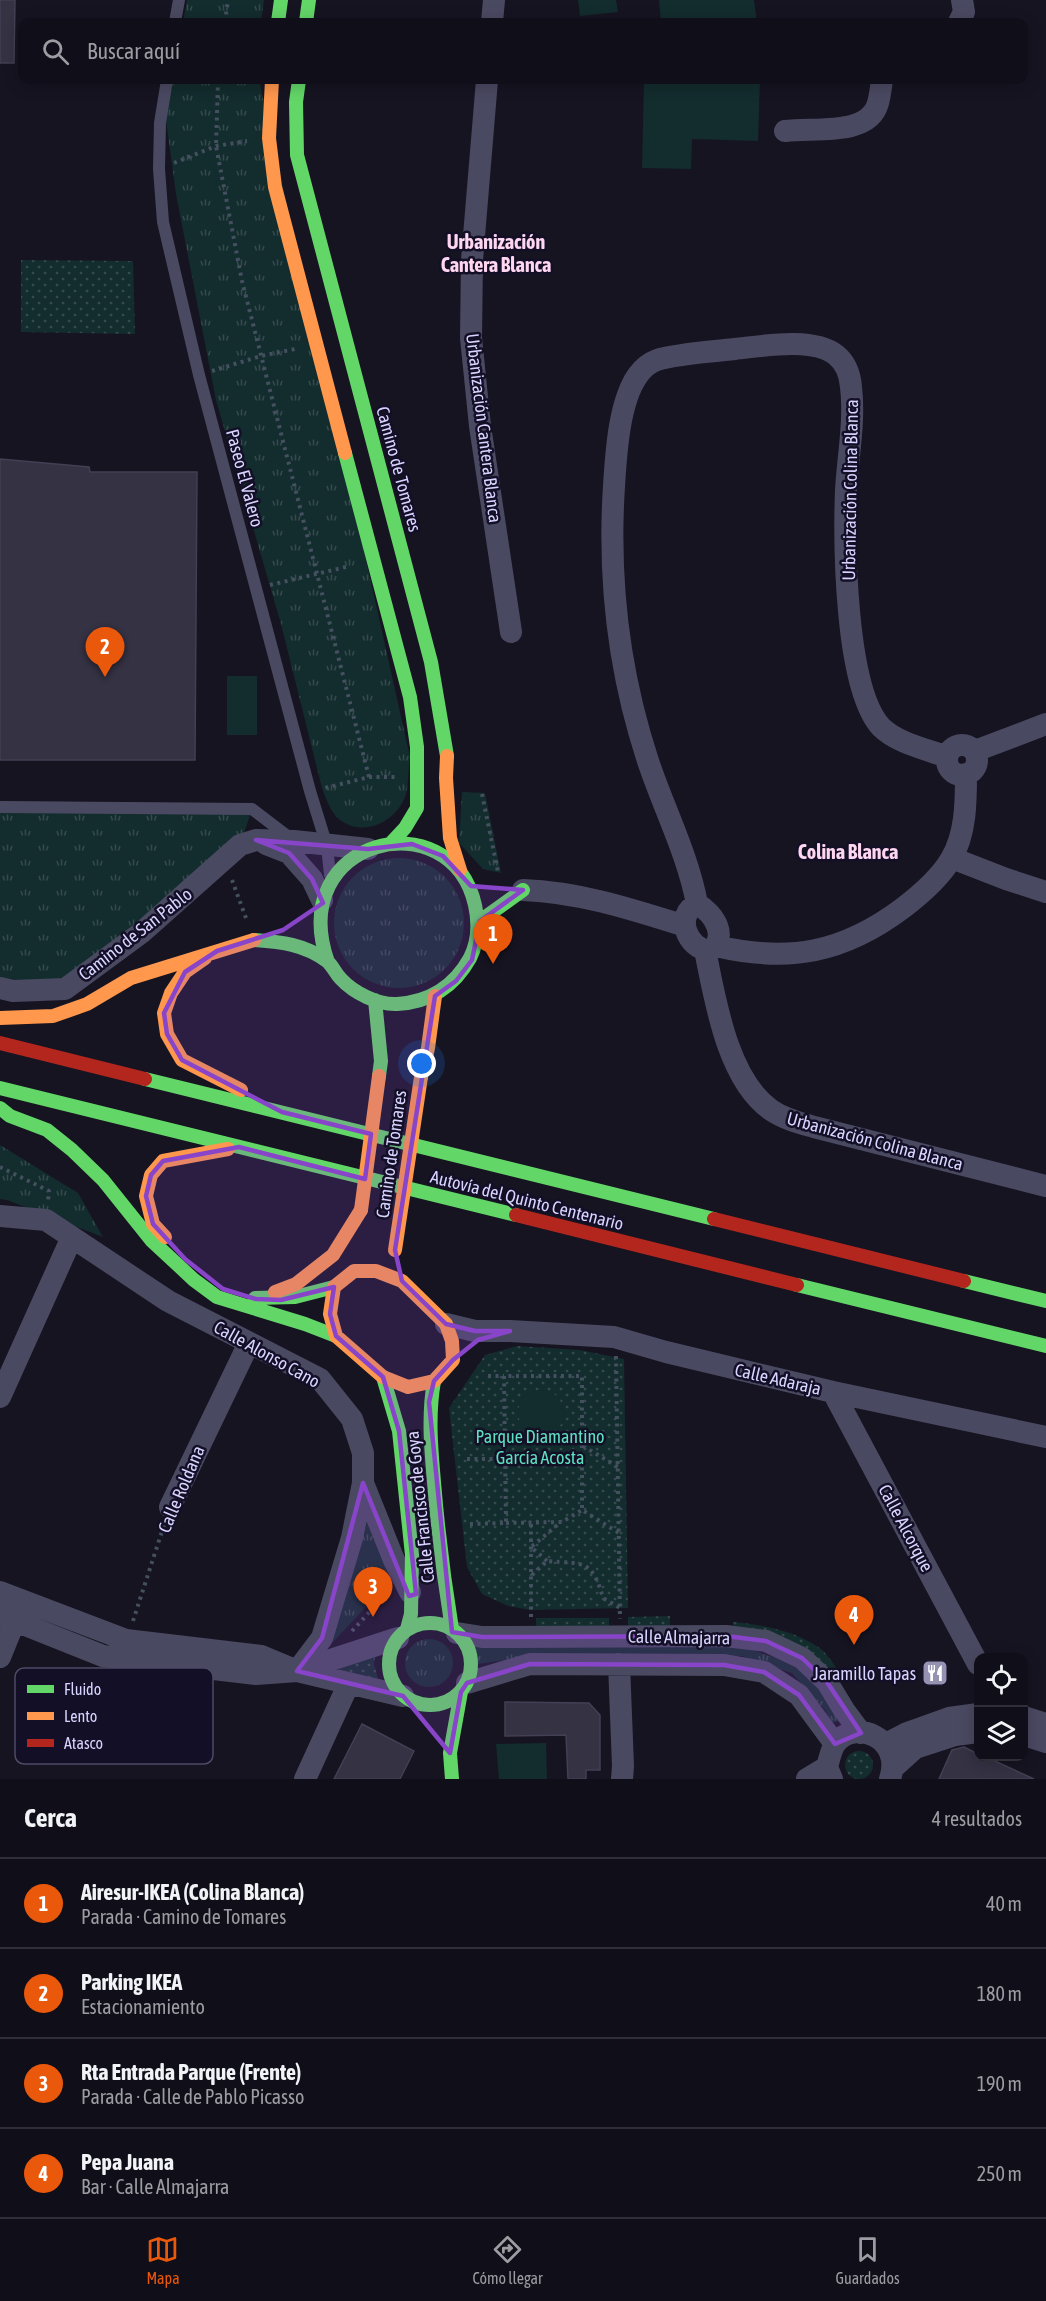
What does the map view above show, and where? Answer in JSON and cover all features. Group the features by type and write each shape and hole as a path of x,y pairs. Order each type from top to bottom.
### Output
{"main road":[{"path":"279,18 281,0"},
{"path":"307,18 309,0"},
{"path":"272,84 268,138 275,186 410,697 417,747 417,808 405,828 379,846 350,860 321,899 319,934 328,962 340,978 356,992 375,1000 395,1004 415,1002 435,996 456,981 468,965 477,947 480,921 476,886 443,856 423,846 379,846"},
{"name":"Camino de Tomares","path":"298,84 296,102 297,156 431,662 447,749 446,778 450,838 460,870"},
{"path":"480,921 513,889"},
{"path":"0,1018 53,1016 87,1005 131,978 283,930"},
{"path":"254,940 290,943 328,962"},
{"path":"216,951 185,972 171,993 164,1013 166,1034 182,1060 282,1112"},
{"name":"Camino de Tomares","path":"402,1281 395,1250 435,996"},
{"name":"Camino de Tomares","path":"354,1271 379,1076 380,1053 375,1000"},
{"name":"Autovía del Quinto Centenario","path":"0,1043 1046,1301"},
{"name":"Autovía del Quinto Centenario","path":"0,1088 1046,1346"},
{"path":"0,1108 10,1116 46,1130 72,1150 103,1180 151,1240 194,1280 217,1297 336,1336 383,1377 408,1387 434,1382 453,1360 452,1341 446,1324 402,1281 376,1271 354,1271 334,1287 306,1297 256,1299 223,1289 185,1259 153,1224 146,1196 151,1175 164,1161 239,1147"},
{"path":"256,1299 296,1284 333,1255 361,1210"},
{"path":"334,1287 330,1314 336,1336"},
{"name":"Calle Francisco de Goya","path":"383,1377 399,1431 412,1555 407,1585 411,1614 402,1634"},
{"name":"Calle Francisco de Goya","path":"434,1382 429,1402 429,1433 440,1552 454,1631"},
{"path":"424,1719 394,1686 389,1674 388,1660 392,1647 402,1634 424,1623 439,1624 454,1631 466,1644 471,1657 471,1671 464,1688 450,1754 452,1779"},
{"path":"407,1699 424,1705 438,1705 450,1700 464,1688"},
{"path":"437,1736 450,1754"}],"street":[{"path":"492,18 494,0"},
{"path":"960,18 964,12 962,0"},
{"name":"Urbanización Cantera Blanca","path":"487,84 472,260 471,338 480,426 511,632"},
{"path":"785,131 840,128 864,122 878,105 881,84"},
{"name":"Urbanización Colina Blanca","path":"697,904 691,877 636,724 617,635 612,523 614,481 626,402 634,381 644,367 658,359 795,344 820,347 835,355 846,367 852,399 846,493 848,595 858,674 867,702 880,725 894,737 946,757"},
{"path":"975,751 1046,724"},
{"path":"961,744 975,751 976,766 966,774 955,774 949,768 946,757 953,747 961,744"},
{"path":"711,948 719,939 718,928 707,909 697,904 690,908 685,926 689,939 695,946 711,948 743,952 777,955 802,954 840,944 885,921 916,898 943,871 952,858 966,805 966,774"},
{"path":"256,840 294,841 327,846 379,846"},
{"path":"256,840 289,853 312,879 321,899"},
{"name":"Camino de San Pablo","path":"0,988 14,991 65,989 141,933 240,845 256,840"},
{"path":"952,858 1046,892"},
{"path":"513,889 546,891 596,900 685,926"},
{"name":"Urbanización Colina Blanca","path":"711,948 721,1025 731,1053 744,1079 758,1098 771,1110 788,1119 814,1127 1046,1186"},
{"name":"Calle Alonso Cano","path":"0,1216 46,1220 168,1301 320,1379 352,1419 363,1453 363,1483 352,1538 322,1638 297,1671"},
{"path":"0,1397 72,1237"},
{"name":"Calle Adaraja","path":"446,1324 475,1331 510,1330 614,1338 833,1392 1046,1437"},
{"path":"453,1360 478,1340 510,1330"},
{"name":"Calle Roldana","path":"170,1508 249,1342"},
{"name":"Calle Alcorque","path":"833,1392 974,1656"},
{"path":"363,1483 407,1585"},
{"path":"0,1592 126,1640 261,1656 297,1671 407,1699"},
{"path":"0,1657 8,1618 103,1656 205,1668"},
{"name":"Calle Almajarra","path":"454,1631 482,1637 726,1636 766,1641 802,1659 827,1682 861,1732"},
{"path":"213,1669 256,1674 297,1671 402,1634"},
{"path":"619,1664 623,1766 621,1779"},
{"name":"Calle Almajarra","path":"464,1688 530,1665 724,1665 764,1672 799,1695 835,1744"},
{"path":"305,1779 349,1683"},
{"path":"886,1744 949,1718 974,1715"},
{"path":"1028,1719 1046,1724"},
{"path":"807,1779 829,1773 835,1744 846,1736 861,1732 877,1737 886,1744 892,1754 892,1773"},
{"path":"892,1773 915,1748 955,1735 974,1733"},
{"path":"1028,1737 1046,1742"}],"lane":[{"path":"176,18 178,0"},
{"name":"Paseo El Valero","path":"166,84 160,123 159,169 164,222 199,375 310,791 327,846 321,899"},
{"path":"0,807 252,809 294,841"}],"path":[{"path":"226,18 228,0"},
{"path":"218,84 216,146 242,281 369,777 310,791"},
{"path":"159,169 216,146 268,138"},
{"path":"199,375 261,356 316,344"},
{"path":"257,589 374,560"},
{"path":"482,794 498,872"},
{"path":"225,859 254,940"},
{"path":"0,1167 49,1191 46,1220"},
{"path":"531,1547 547,1561 585,1564 597,1576 603,1598 621,1609 614,1338"},
{"path":"488,1376 582,1376 582,1510"},
{"path":"504,1376 506,1523"},
{"path":"582,1446 618,1467"},
{"path":"467,1459 505,1459"},
{"name":"Calle Roldana","path":"126,1640 170,1508"},
{"path":"582,1510 619,1533"},
{"path":"531,1547 562,1522 582,1510"},
{"path":"531,1522 531,1610"},
{"path":"470,1524 562,1522"},
{"path":"531,1575 547,1561"},
{"path":"349,1635 407,1585"}],"highlighted area":[{"path":"256,840 368,849 412,844 443,856 471,886 523,890 480,921 472,960 456,981 435,996 395,1250 402,1281 446,1324 475,1331 510,1331 478,1340 453,1360 434,1381 429,1402 452,1632 482,1637 726,1636 766,1641 802,1658 827,1682 861,1733 835,1744 799,1695 764,1672 724,1665 530,1664 467,1683 461,1692 450,1753 403,1696 297,1671 322,1638 363,1483 409,1596 416,1594 399,1431 383,1377 336,1336 330,1314 334,1287 281,1300 256,1299 223,1289 185,1259 153,1224 146,1196 151,1175 163,1161 239,1147 365,1179 371,1134 282,1112 182,1060 167,1034 164,1013 185,972 217,951 283,930 323,903 312,879 289,853"}],"green space":[{"path":"187,0 264,0 262,18 184,18"},
{"path":"578,0 616,0 618,12 580,16"},
{"path":"659,0 754,0 756,18 661,18"},
{"path":"172,84 260,84 410,757 407,790 402,804 388,819 369,827 349,825 340,820 331,810 322,788 281,624 216,400 176,194 166,120"},
{"path":"644,84 760,84 758,141 692,139 691,169 642,168"},
{"path":"21,260 133,261 135,334 21,332"},
{"path":"227,676 257,676 257,735 227,735"},
{"path":"462,792 485,793 501,873 483,869 459,843"},
{"path":"0,808 252,809 240,845 65,989 0,988"},
{"path":"399,858 424,863 445,877 459,898 464,923 459,948 445,969 424,983 399,988 374,983 353,969 339,948 334,923 339,898 353,877 374,863"},
{"path":"0,1145 78,1193 103,1237 0,1199"},
{"name":"Parque Diamantino García Acosta","path":"517,1346 580,1350 624,1359 628,1608 531,1610 508,1606 482,1594 467,1567 449,1408 485,1355"},
{"path":"541,1390 557,1397 564,1413 557,1429 541,1436 525,1429 518,1413 525,1397"},
{"path":"364,1504 395,1576 332,1643"},
{"path":"670,1616 670,1626 628,1627 628,1617"},
{"path":"536,1618 609,1618 609,1627 536,1628"},
{"path":"733,1622 777,1629 808,1641 826,1654 845,1681 838,1683 816,1657 793,1642 733,1627"},
{"path":"473,1636 743,1647 792,1663 823,1691 838,1721 832,1723 825,1710 792,1673 742,1656 520,1658 478,1664"},
{"path":"424,1639 434,1639 446,1646 453,1658 453,1668 446,1680 434,1687 424,1687 409,1676 405,1668 405,1658 416,1643"},
{"path":"376,1652 374,1664 379,1682 328,1668"},
{"path":"546,1743 547,1779 499,1779 496,1744"},
{"path":"859,1751 869,1755 873,1765 869,1775 859,1779 849,1775 845,1765 849,1755"}],"building":[{"path":"0,0 15,0 14,63 0,63"},
{"path":"0,459 89,467 90,472 197,472 195,760 0,760"},
{"path":"505,1702 589,1703 600,1715 600,1770 586,1770 586,1779 568,1779 566,1735 505,1736"},
{"path":"362,1724 414,1751 400,1779 334,1779"},
{"path":"964,1747 974,1752 974,1761 995,1761 1034,1779 939,1779 952,1750"}],"traffic: fast":[{"path":"279,18 281,0"},
{"path":"307,18 309,0"},
{"path":"298,84 296,102 297,155 431,662 447,756"},
{"path":"345,453 410,697 417,747 417,808 405,828 390,844"},
{"path":"254,940 283,943 310,951 327,961 341,979 353,989 374,1000 390,1004 420,1000 449,985 464,968 475,946 477,925 475,905 460,872 436,852 406,844 376,847 349,862 329,886 321,920 328,962"},
{"path":"480,921 523,890"},
{"path":"375,1000 381,1061 379,1076"},
{"path":"145,1079 714,1219"},
{"path":"0,1088 516,1215"},
{"path":"0,1108 10,1116 47,1130 72,1150 103,1180 151,1240 194,1280 217,1297 336,1336"},
{"path":"964,1281 1046,1301"},
{"path":"797,1285 1046,1346"},
{"path":"255,1298 295,1297 334,1287"},
{"path":"383,1377 399,1431 412,1555 411,1614 407,1629"},
{"path":"434,1381 431,1419 432,1457 439,1537 452,1629"},
{"path":"430,1623 446,1626 459,1635 468,1648 471,1664 468,1680 459,1693 446,1702 430,1705 414,1702 401,1693 392,1680 389,1664 392,1648 401,1635 414,1626 430,1623"},
{"path":"452,1779 450,1753 461,1692"}],"traffic: slow":[{"path":"272,84 269,138 275,187 345,453"},
{"path":"447,756 446,778 450,838 460,870"},
{"path":"0,1018 53,1016 87,1004 131,978 254,940"},
{"path":"205,958 185,972 171,993 164,1013 167,1034 182,1060 241,1090"},
{"path":"421,1077 428,1048 435,996"},
{"path":"361,1210 379,1076"},
{"path":"395,1250 421,1077"},
{"path":"165,1237 153,1224 146,1196 151,1175 163,1161 228,1149"},
{"path":"275,1292 296,1284 333,1255 361,1210"},
{"path":"354,1271 376,1271 402,1281 446,1324 452,1341 453,1360 434,1381 408,1387 383,1377 336,1336 330,1314 334,1287 354,1271"}],"traffic: jam":[{"path":"0,1043 145,1079"},
{"path":"516,1215 797,1285"},
{"path":"714,1219 964,1281"}],"place":[{"name":"Parking IKEA","path":"105,677"},
{"name":"Airesur-IKEA (Colina Blanca)","path":"493,964"},
{"name":"Rta Entrada Parque (Frente)","path":"373,1617"},
{"name":"Pepa Juana","path":"854,1645"},
{"name":"Jaramillo Tapas","path":"935,1673"}],"district":[{"name":"Urbanización Cantera Blanca","path":"496,252"},
{"name":"Colina Blanca","path":"848,851"}]}
